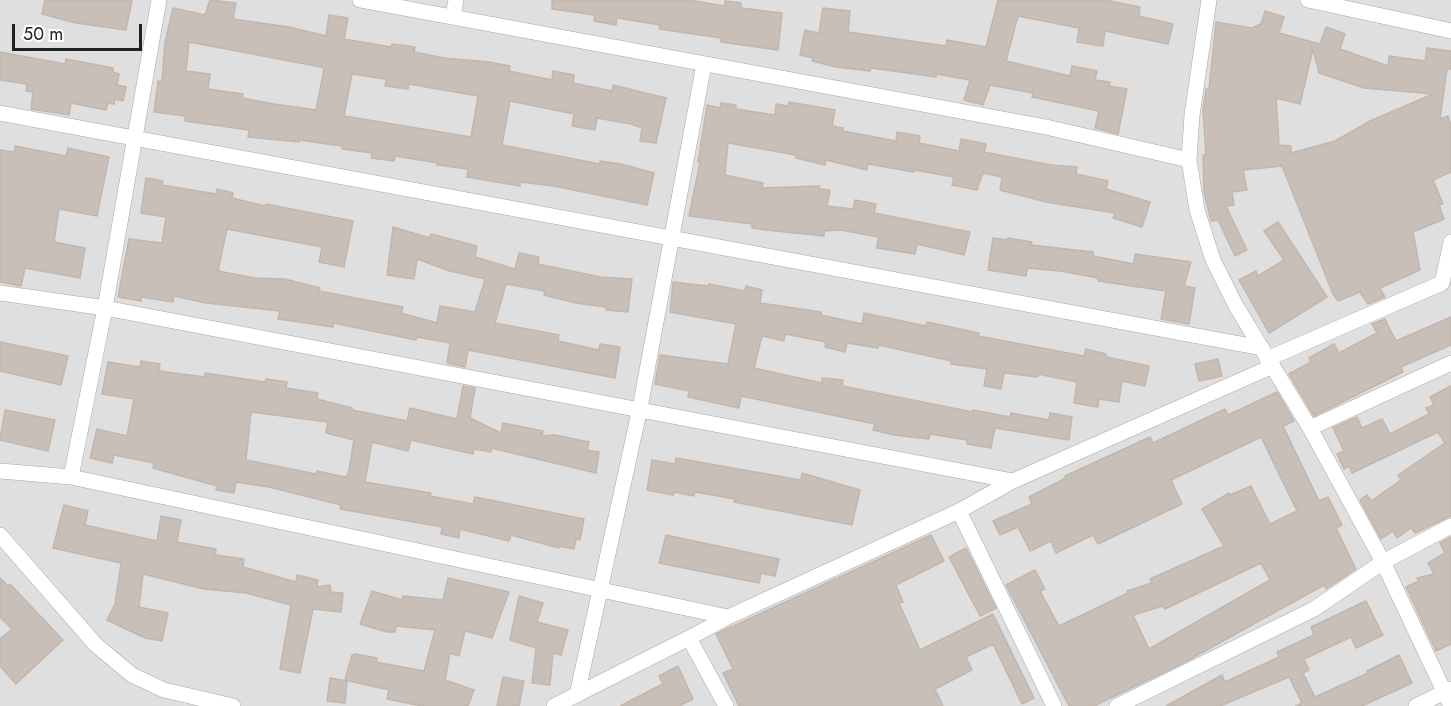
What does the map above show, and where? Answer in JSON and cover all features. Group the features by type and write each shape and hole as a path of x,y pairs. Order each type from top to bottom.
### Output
{"street":[{"path":"71,477 105,308 159,0"},
{"path":"360,0 1046,127 1189,160"},
{"path":"453,17 456,0"},
{"path":"1209,0 1192,115 1189,160 1197,210 1213,260 1267,358 1310,428 1383,562 1449,696 1416,706"},
{"path":"1308,0 1451,31"},
{"path":"577,695 640,408 704,64"},
{"path":"0,113 134,136 673,239 1267,358"},
{"path":"554,706 728,617 959,511 1012,481 1267,358 1442,283 1451,242"},
{"path":"0,293 105,308 640,408 1012,481"},
{"path":"1310,428 1451,363"},
{"path":"0,471 71,477 728,617"},
{"path":"959,511 1054,706"},
{"path":"1117,706 1314,609 1383,562 1451,526"},
{"path":"0,536 96,645 132,675 164,690 233,706"},
{"path":"689,638 726,706"}],"shaded area":[{"path":"0,0 1451,0 1451,706 0,706"}],"building":[{"path":"45,0 132,0 126,30 76,23 42,14"},
{"path":"210,0 236,3 233,19 289,27 326,36 329,15 348,18 344,39 391,47 392,44 415,47 414,52 510,66 509,71 552,80 553,71 574,75 573,83 612,91 613,85 666,98 656,143 640,141 642,128 631,124 597,118 595,130 572,126 574,114 510,101 502,145 600,164 600,161 621,164 654,173 647,205 554,186 520,182 520,186 467,177 468,169 395,156 394,161 371,158 372,153 342,149 342,146 299,140 299,142 248,137 249,130 185,121 185,116 154,112 158,81 162,82 165,43 173,8 205,15","holes":["189,42 321,67 324,69 316,110 242,98 243,94 208,89 210,74 186,71","352,74 386,79 385,86 408,89 409,84 478,96 471,137 344,116"]},
{"path":"552,0 688,0 725,6 725,1 741,3 741,8 782,13 778,50 721,42 721,38 659,29 660,25 617,18 616,25 594,21 595,15 552,9"},
{"path":"998,0 1105,0 1140,7 1139,16 1173,24 1168,44 1105,31 1103,46 1077,42 1079,28 1018,16 1006,61 1070,76 1072,66 1097,71 1095,80 1110,82 1109,86 1127,89 1118,134 1095,128 1099,111 1032,97 1033,93 990,85 983,105 964,100 970,80 936,74 936,77 871,68 870,71 836,67 812,61 813,58 800,55 805,30 819,33 823,8 850,11 848,32 946,46 947,40 986,47"},
{"path":"1265,11 1284,17 1279,33 1320,44 1326,27 1345,34 1340,49 1388,66 1389,56 1425,61 1427,48 1451,51 1451,69 1447,69 1440,119 1448,116 1451,126 1451,172 1433,180 1443,204 1439,205 1444,219 1413,232 1420,270 1380,288 1385,297 1368,304 1360,292 1338,301 1333,294 1282,166 1243,170 1247,190 1232,192 1234,205 1226,206 1247,250 1235,256 1218,220 1211,221 1204,192 1203,155 1206,155 1203,109 1206,89 1209,89 1216,22 1252,28 1261,24","holes":["1313,49 1319,73 1364,88 1433,94 1370,121 1335,141 1291,153 1291,146 1279,145 1276,98 1300,104"]},
{"path":"0,52 65,64 66,59 113,68 113,72 119,74 117,85 126,87 123,101 115,99 114,104 108,103 106,110 71,103 69,115 31,109 33,92 26,91 27,84 0,80"},
{"path":"789,102 835,110 832,126 843,128 843,131 896,141 897,132 920,136 919,143 959,151 961,139 986,144 984,152 1051,165 1077,167 1076,174 1108,181 1106,189 1150,202 1142,227 1113,218 1115,213 1046,202 1000,190 1002,177 983,173 977,190 952,185 954,177 868,164 867,170 826,160 825,165 796,158 796,155 728,143 725,175 763,183 762,188 820,186 819,189 830,190 827,206 853,209 855,200 876,204 874,213 970,232 964,255 917,244 915,254 877,248 878,237 841,230 824,231 824,236 752,228 752,224 689,216 700,162 698,162 707,105 720,108 721,103 736,105 736,109 775,115 776,104 788,106"},
{"path":"15,146 66,156 68,148 109,157 97,216 59,209 54,242 85,248 80,278 25,268 21,286 0,282 0,150 14,152"},
{"path":"146,178 163,181 162,185 216,194 217,189 233,193 232,198 265,206 266,204 353,221 344,267 319,262 322,247 227,229 218,271 255,278 285,279 320,288 319,291 403,307 401,313 437,323 440,306 475,312 485,279 450,271 417,259 414,279 387,275 393,227 430,238 431,234 477,246 475,257 515,269 519,253 539,257 538,264 600,277 632,279 628,312 606,310 606,307 544,295 545,291 506,284 495,323 559,335 558,341 599,350 600,344 620,347 615,378 468,350 465,367 447,363 450,343 417,337 416,340 333,323 333,327 278,319 280,311 206,303 174,296 173,302 141,297 141,301 118,297 129,239 162,243 166,217 141,213"},
{"path":"1278,222 1327,297 1269,333 1239,280 1256,271 1258,276 1284,260 1264,231"},
{"path":"993,238 1007,240 1008,238 1032,242 1031,245 1093,252 1093,256 1134,264 1135,254 1191,262 1184,286 1195,288 1189,324 1161,319 1166,291 1098,281 1098,278 1060,271 1027,268 1026,276 988,270"},
{"path":"673,282 708,286 709,284 745,291 746,286 762,290 760,303 821,312 821,315 862,324 864,313 926,326 927,322 979,333 978,336 1084,356 1086,349 1106,354 1106,357 1149,366 1145,386 1122,381 1119,402 1099,399 1098,407 1074,403 1077,382 1038,374 1038,377 1004,373 1001,389 984,386 987,369 951,364 952,361 879,345 878,348 847,343 845,352 825,347 826,342 785,334 784,341 762,336 754,368 822,383 822,378 843,380 842,386 973,412 973,410 1010,417 1011,413 1049,420 1050,413 1072,417 1069,440 995,428 991,448 967,444 967,440 930,434 929,439 894,435 873,430 875,424 741,396 739,408 688,397 689,391 655,384 660,355 728,364 736,324 670,312"},
{"path":"1451,317 1451,345 1401,367 1403,372 1314,416 1289,374 1311,362 1309,358 1334,344 1339,353 1377,333 1372,324 1385,319 1396,341"},
{"path":"0,342 68,356 61,385 0,371"},
{"path":"1218,359 1222,376 1199,381 1195,364"},
{"path":"141,361 160,364 159,371 205,377 205,373 265,382 266,379 287,382 286,388 318,393 317,399 352,408 352,410 407,421 410,408 457,419 463,386 475,388 470,418 501,433 503,423 543,431 542,436 555,435 589,442 587,450 599,452 596,473 491,448 491,452 474,449 473,454 411,440 408,451 372,442 365,482 431,493 430,496 473,504 475,497 584,519 580,540 576,539 574,549 559,546 559,548 511,535 509,541 460,529 459,538 441,534 442,527 340,509 341,505 269,487 236,482 234,493 216,490 217,486 153,468 154,463 114,455 112,463 90,458 97,429 127,436 134,399 102,394 108,362 140,367","holes":["251,412 328,422 326,433 354,440 348,475 345,477 317,471 316,474 246,460"]},
{"path":"1451,386 1451,516 1415,533 1411,528 1397,538 1393,531 1381,539 1360,500 1367,495 1371,501 1401,480 1398,475 1445,443 1438,432 1352,473 1349,466 1344,469 1337,454 1344,451 1333,428 1357,417 1362,428 1382,419 1390,434 1429,414 1426,408 1434,405 1430,397"},
{"path":"1277,392 1294,421 1283,426 1319,501 1328,497 1342,525 1336,528 1356,569 1326,589 1324,585 1185,662 1094,706 1069,706 1006,585 1035,570 1045,589 1040,591 1059,626 1128,593 1127,591 1152,583 1150,579 1224,546 1202,509 1229,493 1230,495 1251,486 1270,524 1297,511 1261,437 1171,480 1182,504 1098,544 1093,535 1056,553 1051,541 1030,551 1018,527 1000,535 993,521 1032,504 1029,497 1066,478 1065,476 1150,437 1153,443 1225,409 1228,415","holes":["1261,563 1270,580 1149,649 1133,615 1163,606 1165,609"]},
{"path":"5,410 55,420 48,451 0,440"},
{"path":"676,458 801,480 802,473 860,490 852,525 695,492 694,496 647,490 652,460 675,464"},
{"path":"64,505 88,511 85,525 157,541 161,516 181,520 177,542 216,549 215,555 244,559 243,567 296,582 297,575 318,580 317,587 330,585 331,592 343,593 341,612 313,609 300,673 280,669 291,605 246,593 204,589 143,574 139,607 168,613 162,641 145,638 107,620 115,604 121,563 53,548"},
{"path":"666,535 779,559 775,576 761,573 759,583 659,563"},
{"path":"931,535 944,561 896,585 903,602 899,603 920,650 993,614 1034,698 1022,704 993,644 966,657 972,670 935,689 943,706 739,706 723,673 733,669 716,634"},
{"path":"1451,537 1451,644 1436,651 1406,587 1419,581 1417,578 1434,574 1428,563 1445,553 1440,543"},
{"path":"966,548 996,608 980,616 949,557"},
{"path":"0,578 8,586 10,584 63,640 16,684 0,666 0,639 12,629 0,617"},
{"path":"448,578 509,592 492,638 465,631 459,656 450,653 445,680 474,690 468,706 422,706 387,699 389,690 345,680 352,655 356,654 377,658 376,662 424,671 435,630 396,626 395,632 387,632 360,624 372,591 402,600 403,596 443,600"},
{"path":"519,596 543,603 537,622 568,630 561,655 553,653 550,685 532,683 536,648 510,640"},
{"path":"1366,601 1383,635 1356,648 1351,637 1304,659 1309,670 1303,673 1315,697 1368,673 1367,671 1399,655 1412,683 1362,706 1296,706 1302,703 1289,677 1220,706 1166,706 1222,675 1225,682 1279,657 1277,652 1314,635 1311,627"},
{"path":"678,666 693,699 679,706 620,706 663,684 659,676"},
{"path":"503,677 524,681 519,706 497,706"},
{"path":"330,678 347,681 345,703 327,701"}]}
